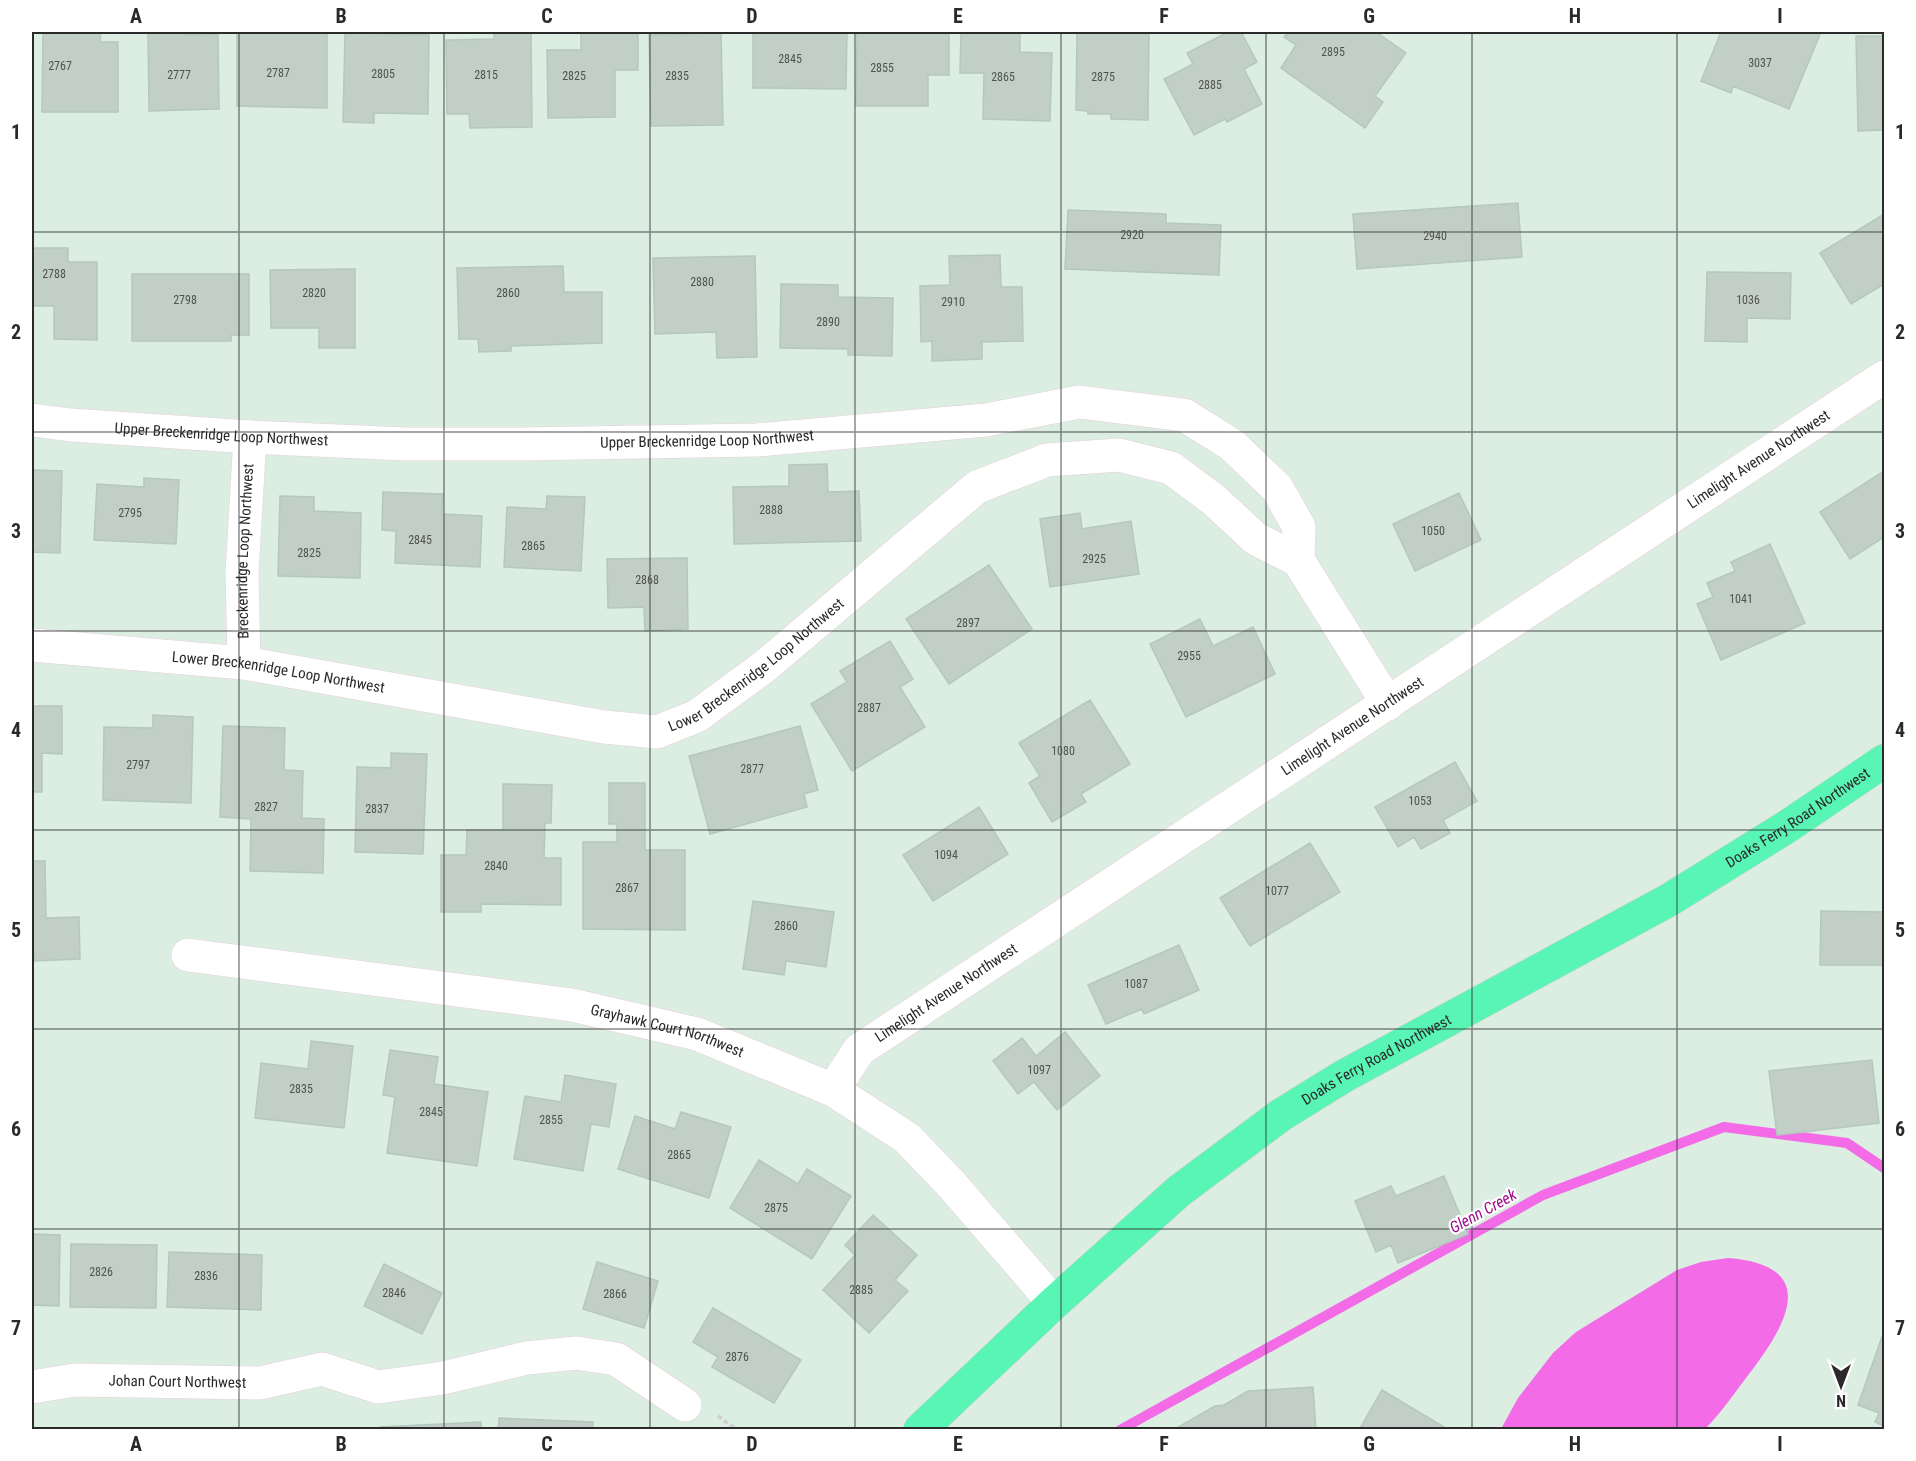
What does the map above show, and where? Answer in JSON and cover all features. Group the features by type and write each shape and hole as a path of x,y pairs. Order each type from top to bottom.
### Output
{"main road":[{"name":"Doaks Ferry Road Northwest","path":"920,1430 1054,1303 1179,1191 1281,1115 1344,1076 1669,900 1788,826 1884,761"}],"street":[{"name":"Limelight Avenue Northwest","path":"833,1090 859,1050 1884,377"},
{"name":"Upper Breckenridge Loop Northwest","path":"32,420 71,425 250,437 405,444 757,440 986,420 1079,402 1090,403 1184,415 1232,445 1277,488 1299,527 1298,560"},
{"name":"Breckenridge Loop Northwest","path":"244,663 242,573 250,437"},
{"name":"Lower Breckenridge Loop Northwest","path":"32,645 244,663 604,727 657,732 697,716 765,666 977,487 1047,460 1119,455 1171,468 1214,500 1256,539 1298,560"},
{"path":"1298,560 1388,704"},
{"name":"Grayhawk Court Northwest","path":"188,955 572,1005 697,1034 833,1090 907,1138 952,1185 1054,1303"},
{"name":"Johan Court Northwest","path":"32,1387 75,1380 260,1383 322,1369 378,1387 443,1378 527,1358 576,1353 616,1359 685,1405"}],"shaded area":[{"path":"1728,1258 1759,1264 1778,1274 1787,1288 1787,1305 1771,1343 1705,1429 1501,1429 1518,1398 1553,1353 1576,1332 1677,1270 1701,1262"}],"building":[{"path":"43,32 101,32 100,42 118,42 118,112 42,112"},
{"path":"148,32 185,32 185,35 218,34 219,109 149,111"},
{"path":"237,32 327,32 327,108 237,106"},
{"path":"494,32 531,32 532,127 470,128 469,114 447,114 446,40 494,39"},
{"path":"581,32 638,32 638,70 615,70 615,117 548,118 547,50 581,50"},
{"path":"753,32 847,32 846,89 753,88"},
{"path":"857,32 949,32 949,75 928,75 928,106 856,106"},
{"path":"961,32 1020,33 1020,52 1052,53 1050,121 983,119 984,73 960,73"},
{"path":"1077,32 1149,32 1148,120 1111,119 1111,114 1088,114 1088,111 1076,110"},
{"path":"1228,32 1241,32 1257,62 1244,69 1262,104 1227,122 1225,119 1194,135 1164,79 1193,64 1187,53"},
{"path":"1288,32 1376,32 1406,53 1375,96 1383,102 1365,128 1281,68 1296,45 1284,37"},
{"path":"1721,32 1821,32 1789,109 1733,86 1731,93 1701,81"},
{"path":"345,33 429,35 428,114 374,113 374,123 343,122"},
{"path":"721,33 723,125 651,126 649,35"},
{"path":"1856,36 1884,36 1884,130 1858,131"},
{"path":"1518,203 1522,257 1357,269 1353,214"},
{"path":"1068,210 1166,214 1166,223 1221,225 1219,275 1065,269"},
{"path":"1884,214 1884,284 1851,304 1820,253"},
{"path":"32,248 68,248 68,262 97,262 97,340 54,339 54,306 32,306"},
{"path":"1000,255 1001,287 1022,287 1023,341 982,342 982,359 932,361 932,341 921,342 920,286 950,285 949,256"},
{"path":"755,256 757,357 717,358 716,332 655,334 653,258"},
{"path":"563,266 564,292 602,292 602,343 511,346 511,351 479,352 478,339 459,339 457,268"},
{"path":"355,269 355,348 319,348 319,328 271,328 270,270"},
{"path":"1707,272 1791,273 1790,319 1747,318 1747,342 1705,341"},
{"path":"132,274 249,274 249,335 231,335 231,341 132,341"},
{"path":"781,284 838,285 838,297 893,298 892,356 848,355 848,349 780,348"},
{"path":"827,464 828,492 859,491 861,541 734,544 733,487 789,486 789,465"},
{"path":"32,470 62,471 60,553 32,552"},
{"path":"1884,471 1884,537 1850,559 1820,512"},
{"path":"144,478 179,480 176,544 94,540 97,484 144,487"},
{"path":"383,492 443,494 442,514 482,516 480,567 395,563 396,531 382,530"},
{"path":"1459,493 1481,540 1415,571 1393,524"},
{"path":"280,496 314,497 314,511 361,513 360,578 278,576"},
{"path":"547,496 585,497 581,571 504,567 507,507 546,509"},
{"path":"1080,513 1082,529 1131,521 1139,574 1050,587 1040,519"},
{"path":"1770,544 1805,623 1721,660 1697,604 1713,597 1707,583 1735,571 1731,562"},
{"path":"687,558 688,629 645,631 644,607 608,608 607,559"},
{"path":"989,565 1032,629 949,684 906,619"},
{"path":"1200,619 1213,646 1253,627 1275,674 1186,717 1150,644"},
{"path":"890,641 913,679 900,687 925,727 852,771 811,704 847,682 840,671"},
{"path":"1090,700 1130,764 1081,794 1086,802 1052,822 1029,783 1040,776 1019,743"},
{"path":"32,706 62,706 62,754 42,753 42,792 32,792"},
{"path":"153,715 193,717 191,803 103,800 104,727 153,728"},
{"path":"223,726 285,728 284,770 303,771 302,818 324,819 323,873 250,871 251,819 220,817"},
{"path":"800,726 818,790 804,794 807,807 710,834 689,756"},
{"path":"391,753 427,754 423,854 355,852 357,767 391,768"},
{"path":"1455,762 1477,801 1443,820 1450,833 1421,849 1414,837 1398,847 1375,807"},
{"path":"609,783 645,783 645,850 685,850 685,930 583,929 583,842 617,842 617,824 609,824"},
{"path":"503,784 552,785 551,823 545,823 544,858 561,858 561,905 481,904 481,912 441,912 441,855 466,855 467,830 503,830"},
{"path":"979,807 1008,854 933,901 903,855"},
{"path":"1310,843 1340,892 1250,946 1220,898"},
{"path":"32,861 45,861 46,918 79,917 80,959 34,961 34,952 32,952"},
{"path":"753,901 834,912 826,967 786,961 784,975 743,969"},
{"path":"1821,911 1884,912 1884,965 1820,965"},
{"path":"1179,945 1199,990 1144,1014 1142,1009 1106,1024 1088,985"},
{"path":"1065,1032 1100,1076 1057,1110 1034,1082 1018,1094 993,1061 1022,1038 1036,1056"},
{"path":"311,1041 353,1046 344,1128 255,1118 261,1063 308,1069"},
{"path":"390,1050 438,1057 434,1084 488,1092 477,1166 387,1153 395,1097 383,1095"},
{"path":"1872,1060 1879,1123 1777,1135 1769,1071"},
{"path":"565,1075 616,1084 609,1127 591,1124 583,1171 514,1159 525,1096 561,1102"},
{"path":"681,1112 731,1127 709,1198 618,1169 635,1116 675,1129"},
{"path":"759,1160 798,1184 807,1169 851,1196 812,1259 730,1208"},
{"path":"1444,1176 1468,1234 1398,1263 1391,1245 1376,1252 1355,1201 1391,1186 1396,1196"},
{"path":"873,1215 917,1255 895,1280 908,1291 869,1333 823,1290 855,1255 845,1245"},
{"path":"32,1234 60,1235 59,1306 32,1305"},
{"path":"71,1244 157,1245 156,1308 70,1307"},
{"path":"169,1252 262,1255 261,1310 167,1307"},
{"path":"597,1262 658,1281 644,1328 583,1309"},
{"path":"384,1264 442,1293 422,1334 364,1306"},
{"path":"713,1308 801,1360 774,1403 712,1367 718,1357 693,1342"},
{"path":"1884,1331 1884,1426 1875,1422 1879,1413 1858,1405"},
{"path":"1313,1387 1316,1430 1175,1429 1215,1406 1224,1405 1248,1391"},
{"path":"1382,1390 1449,1430 1359,1430"},
{"path":"499,1418 593,1422 592,1430 498,1430"},
{"path":"481,1422 481,1430 380,1430 380,1427"}],"waterway":[{"name":"Glenn Creek","path":"1120,1430 1543,1195 1724,1127 1847,1143 1884,1168"}]}
